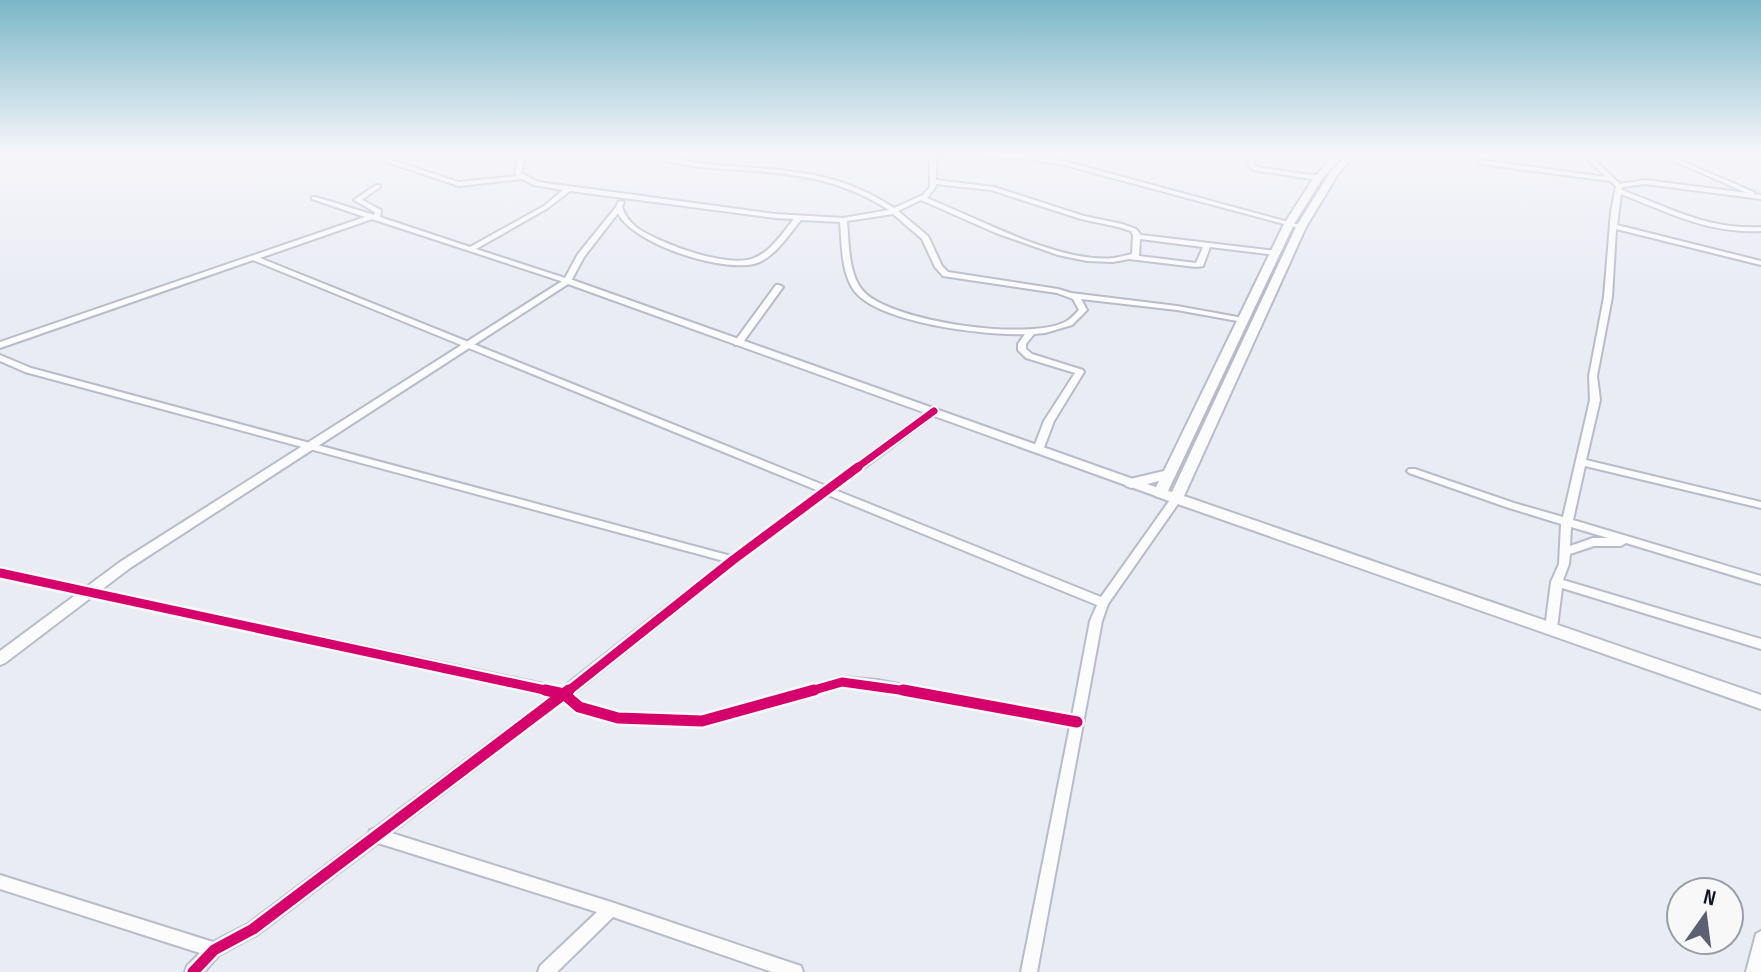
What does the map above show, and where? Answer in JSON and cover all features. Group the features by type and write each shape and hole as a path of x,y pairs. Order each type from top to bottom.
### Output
{"main road":[{"path":"1168,496 1169,474 1234,354 1308,198"},
{"path":"1168,496 1184,480 1234,354 1243,320 1276,253 1315,198"},
{"path":"1131,483 1169,474"},
{"path":"1184,480 1202,507"},
{"path":"1168,496 1761,702"}],"street":[{"path":"315,198 567,281 1168,496 1163,517 1103,603 1096,621 1029,972"},
{"path":"0,345 373,218 379,211 357,200 359,198"},
{"path":"469,250 557,198"},
{"path":"0,659 86,592 567,281 581,256 623,198"},
{"path":"635,198 799,218 843,220 891,212 921,198"},
{"path":"871,198 923,236 938,268 946,274 1243,320"},
{"path":"923,198 1030,246 1092,257 1130,257 1196,265 1200,264 1207,245"},
{"path":"1028,198 1083,218 1134,230 1138,237 1136,255 1130,257"},
{"path":"1196,198 1295,225"},
{"path":"1551,628 1565,530 1570,521 1585,432 1595,400 1593,376 1608,297 1616,198"},
{"path":"1646,198 1719,229 1739,232 1761,229"},
{"path":"619,207 624,220 664,243 732,264 756,260 766,254 799,218"},
{"path":"843,220 856,288 865,298 901,315 948,325 1031,332 1058,329 1080,316 1082,303 1071,295"},
{"path":"1614,226 1761,263"},
{"path":"1138,237 1276,253"},
{"path":"255,258 1103,603"},
{"path":"738,343 779,287"},
{"path":"1031,332 1022,344 1022,350 1029,356 1080,372 1049,421 1038,450"},
{"path":"0,358 28,370 733,560"},
{"path":"193,972 214,950 253,929 564,694 733,560 934,411"},
{"path":"1581,462 1761,505"},
{"path":"1412,471 1510,505 1761,580"},
{"path":"1564,552 1593,542 1635,542"},
{"path":"0,573 564,694 579,707 618,718 702,721 842,682 877,685 1077,722"},
{"path":"1558,583 1761,644"},
{"path":"375,835 611,909 795,972"},
{"path":"0,882 214,950"},
{"path":"546,972 611,909"},
{"path":"1754,972 1761,939"}],"cycle path":[{"path":"193,972 214,950 253,929 564,694 733,560 934,411"},
{"path":"0,573 564,694 579,707 618,718 702,721 842,682 877,685 1077,722"}]}
